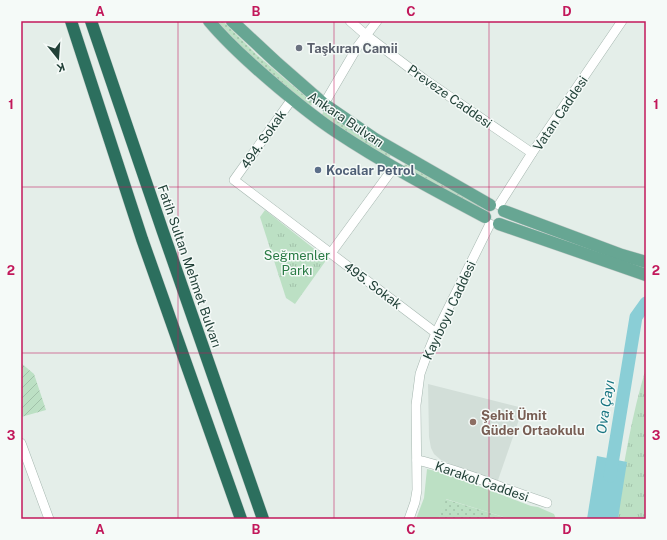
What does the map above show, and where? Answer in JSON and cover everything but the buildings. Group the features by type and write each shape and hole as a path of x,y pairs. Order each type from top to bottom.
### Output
{"highway":[{"path":"71,21 142,239 241,519"},
{"name":"Fatih Sultan Mehmet Bulvarı","path":"91,21 160,225 264,519"}],"main road":[{"name":"Ankara Bulvarı","path":"209,21 234,48 314,116 340,134 394,167 492,222 620,260 646,262"},
{"name":"Ankara Bulvarı","path":"232,21 324,104 350,123 403,155 498,207 620,260"},
{"path":"314,116 324,104"},
{"path":"394,167 403,155"},
{"path":"498,207 504,217 492,222 485,212 498,207"},
{"path":"620,260 646,275"}],"street":[{"name":"Preveze Caddesi","path":"350,21 424,79 532,153"},
{"path":"324,104 358,46 377,21"},
{"name":"Vatan Caddesi","path":"498,207 532,153 622,21"},
{"name":"494. Sokak","path":"234,180 292,98"},
{"path":"331,253 394,167"},
{"name":"495. Sokak","path":"234,180 436,333"},
{"name":"Kayıboyu Caddesi","path":"409,519 415,502 417,490 416,405 418,387 425,360 436,333 492,222"},
{"path":"21,443 49,519"},
{"name":"Karakol Caddesi","path":"417,460 434,464 547,503"}],"shaded area":[{"name":"Şehit Ümit Güder Ortaokulu","path":"428,384 523,408 497,483 441,460 434,454 429,437"}],"green space":[{"path":"217,21 223,21 257,55 313,103 310,107 257,62"},
{"path":"324,111 391,155 388,159 322,115"},
{"path":"405,164 483,206 482,209 403,167"},
{"name":"Seğmenler Parkı","path":"265,210 327,259 295,304 286,298 260,217"},
{"path":"21,363 34,374 46,410 21,417"},
{"path":"646,368 646,519 615,519 624,462"},
{"path":"427,469 444,473 531,506 538,507 554,514 556,519 510,519 446,499 439,519 416,519 424,498"},
{"path":"445,499 510,519 439,519"}],"water":[{"path":"597,456 627,462 618,519 587,519"}],"waterway":[{"name":"Ova Çayı","path":"610,476 636,317 646,303"}],"place":[{"name":"Taşkıran Camii","path":"299,48"},
{"name":"Kocalar Petrol","path":"318,170"},
{"name":"Şehit Ümit Güder Ortaokulu","path":"473,422"}]}
